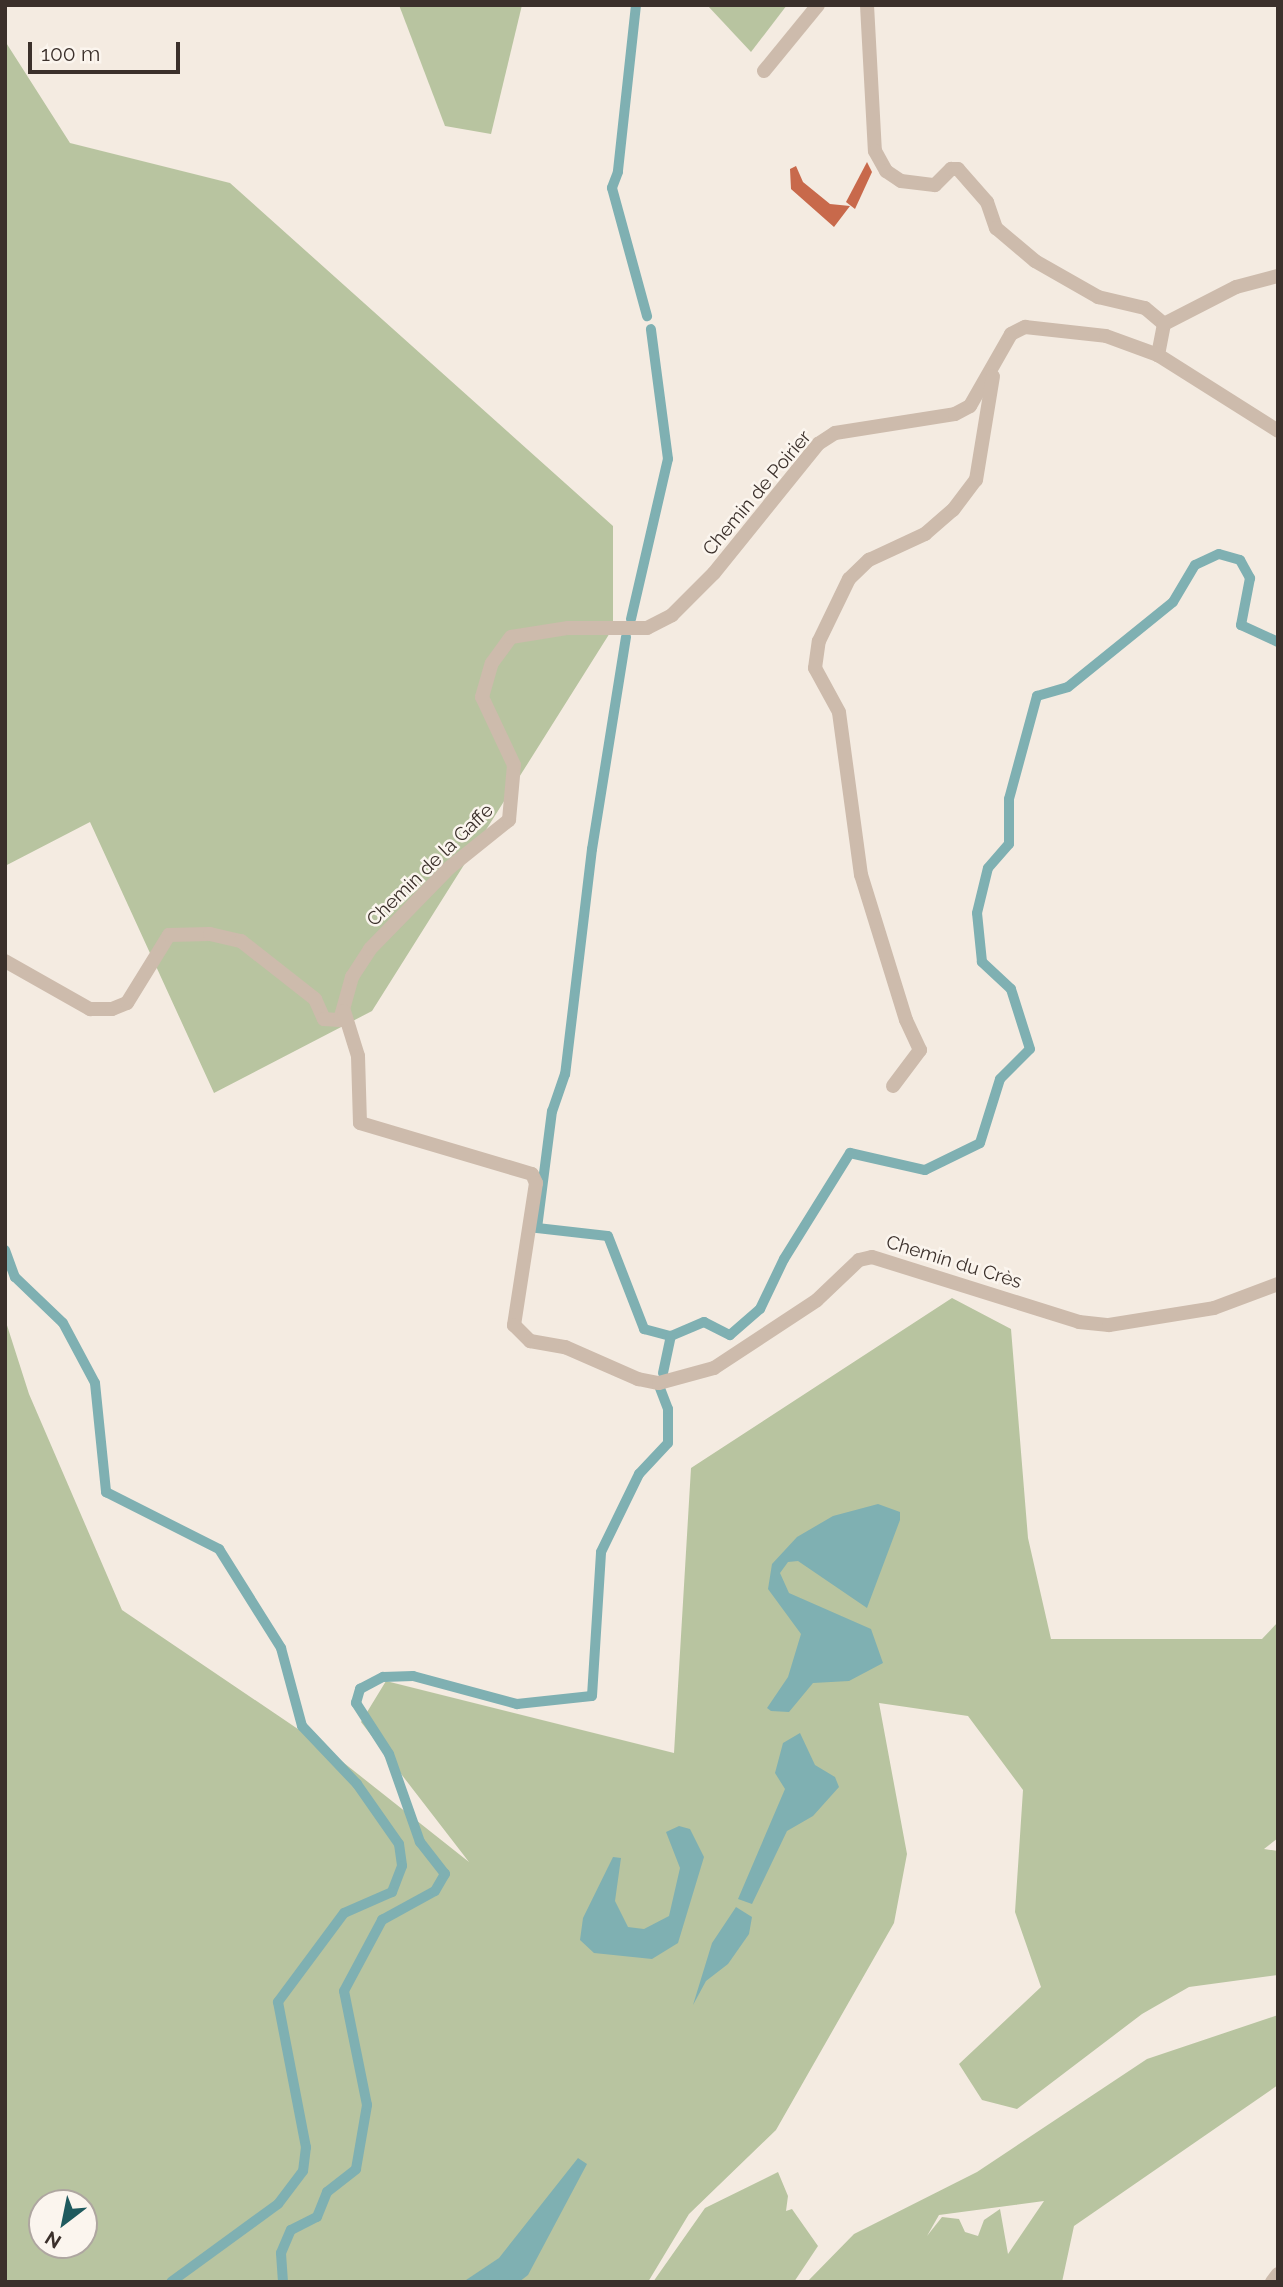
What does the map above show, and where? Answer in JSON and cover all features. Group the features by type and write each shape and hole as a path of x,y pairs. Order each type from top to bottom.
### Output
{"street":[{"path":"764,71 818,5"},
{"path":"867,5 875,151 887,171 901,181 935,185 951,169 958,169 987,202 996,228 1035,261 1098,297 1145,308 1164,324"},
{"path":"1164,324 1236,287 1278,276"},
{"path":"1158,355 1164,324"},
{"name":"Chemin de Poirier","path":"647,628 672,615 714,573 818,444 835,433 955,414 981,393 1011,334 1025,327 1106,336 1158,355 1278,431"},
{"path":"893,1086 920,1050 861,875 839,712 815,668 819,640 849,579 869,561 925,534 954,510 976,480 994,368"},
{"name":"Chemin de la Gaffe","path":"344,1011 352,977 370,949 449,868 509,820 514,765 482,696 492,663 511,637 568,628 647,628"},
{"path":"5,961 90,1009 112,1009 127,1003 169,935 210,934 241,941 316,999 324,1019 332,1023 344,1011"},
{"name":"Chemin du Crès","path":"344,1011 358,1056 360,1123 532,1174 536,1184 512,1308 513,1325 530,1341 565,1347 638,1379 683,1380 714,1368 817,1300 859,1260 872,1257 1079,1322 1109,1325 1214,1308 1278,1284"},
{"path":"1272,2282 1278,2274"}],"green space":[{"path":"399,5 522,5 491,134 445,126"},
{"path":"707,5 787,5 751,52"},
{"path":"5,41 70,143 230,183 613,526 613,628 372,1011 214,1093 90,822 5,866"},
{"path":"952,1298 1011,1329 1028,1538 1051,1639 1262,1639 1278,1622 1278,1838 1264,1849 1278,1851 1278,1975 1189,1987 1142,2014 1017,2109 982,2100 959,2064 1041,1987 1015,1912 1023,1790 968,1716 879,1703 907,1854 894,1923 776,2130 689,2214 648,2282 5,2282 5,1319 29,1394 122,1610 320,1744 469,1862 361,1722 386,1681 674,1753 691,1468"},
{"path":"1278,2015 1278,2085 1074,2226 1062,2282 807,2282 854,2234 977,2172 1147,2059","holes":["1044,2201 1008,2254 1000,2209 984,2220 978,2236 965,2232 959,2219 942,2217 927,2236 939,2215"]},
{"path":"778,2172 788,2196 786,2211 792,2209 818,2246 794,2282 653,2282 705,2208"}],"water":[{"path":"878,1504 900,1512 900,1520 867,1608 798,1561 788,1562 780,1573 789,1593 871,1629 883,1663 849,1681 813,1683 789,1712 771,1711 767,1708 788,1677 801,1634 768,1589 772,1564 797,1537 833,1516"},
{"path":"800,1733 815,1765 835,1777 839,1787 813,1816 787,1831 752,1904 738,1899 785,1789 775,1773 783,1743"},
{"path":"679,1826 690,1829 704,1857 678,1943 652,1959 594,1953 580,1940 583,1918 613,1857 621,1858 615,1901 628,1927 644,1929 669,1916 680,1868 666,1832"},
{"path":"736,1907 752,1917 749,1934 728,1964 706,1981 693,2005 712,1943"},
{"path":"578,2158 587,2164 528,2275 519,2282 463,2282 499,2258"}],"building":[{"path":"867,162 872,172 855,209 846,202"},
{"path":"796,166 803,182 830,204 850,206 834,227 791,189 790,169"}],"waterway":[{"path":"636,5 618,172 612,188 647,316"},
{"path":"631,619 668,459 651,329"},
{"path":"663,1373 671,1336 704,1322 730,1335 760,1309 784,1259 850,1153 925,1170 980,1143 1000,1079 1030,1049 1011,989 982,962 977,913 988,868 1009,844 1009,799 1037,696 1068,687 1173,602 1195,565 1219,554 1240,560 1250,578 1241,625 1278,642"},
{"path":"626,637 592,849 565,1074 552,1111 537,1228 608,1236 644,1329 671,1336"},
{"path":"5,1250 15,1277 63,1323 95,1383 106,1492 219,1549 281,1648 302,1726 357,1784 399,1844 402,1866 392,1892 344,1913 278,2002 306,2147 303,2171 278,2204 171,2282"},
{"path":"283,2282 281,2253 291,2230 317,2217 327,2192 356,2169 367,2105 344,1991 382,1920 435,1891 445,1874 420,1842 389,1754 356,1703 360,1689 383,1677 413,1676 517,1704 592,1696 601,1552 639,1474 668,1443 668,1409 660,1388"}]}
